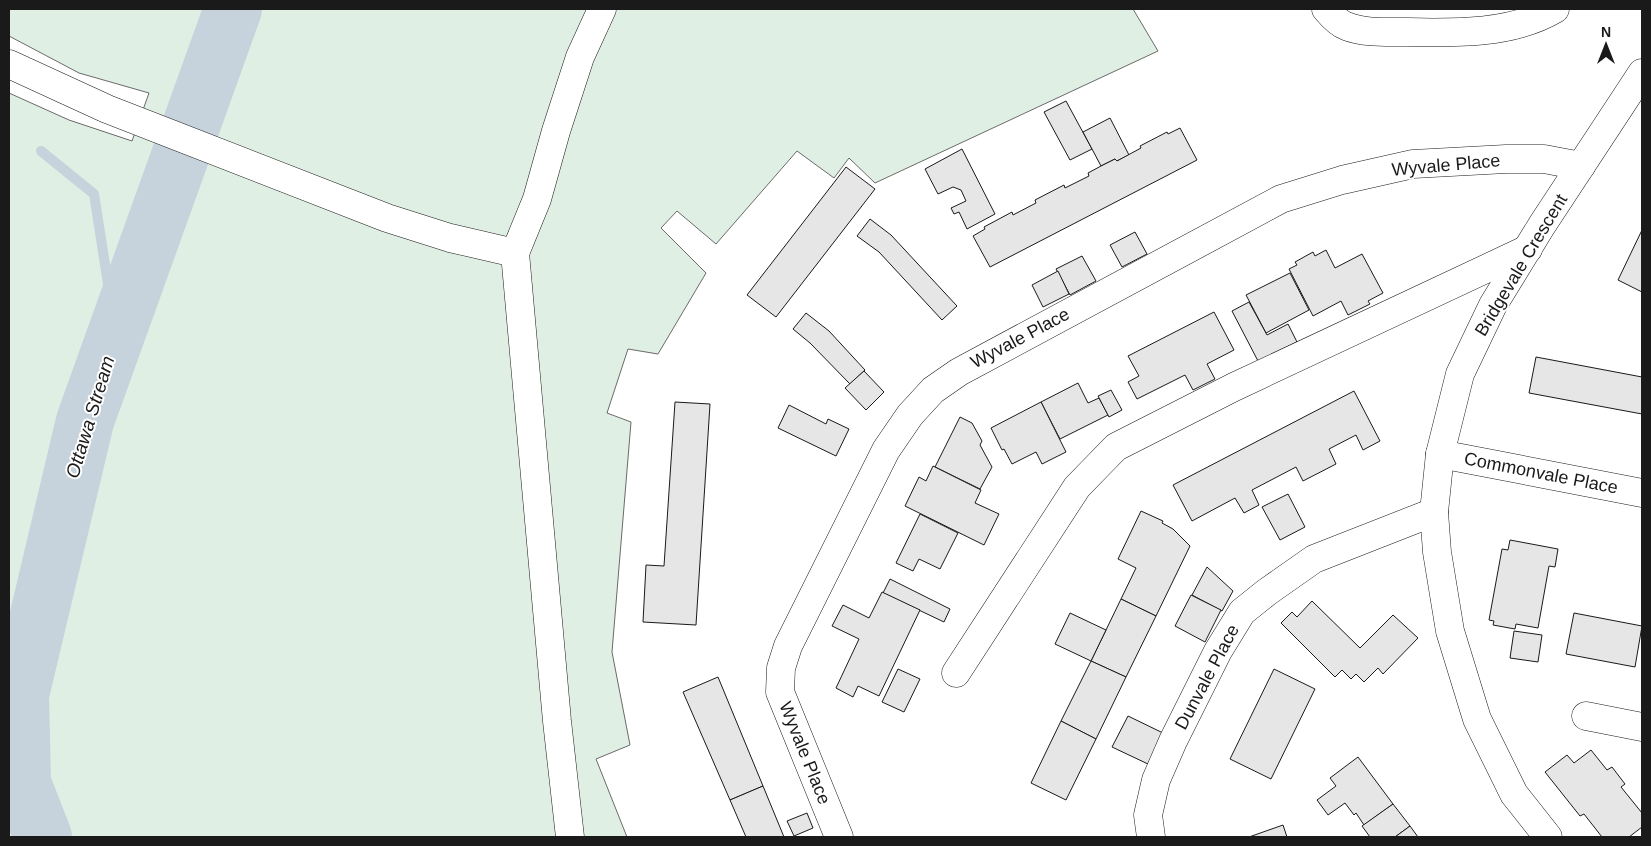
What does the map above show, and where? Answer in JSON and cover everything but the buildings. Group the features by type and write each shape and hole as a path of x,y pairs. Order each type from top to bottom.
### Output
{"street":[{"path":"570,837 557,721 515,253 537,199 556,131 580,57 602,9"},
{"path":"1326,9 1345,26 1368,31 1445,32 1504,28 1540,18 1555,9"},
{"path":"9,64 107,109 387,218 450,238 515,253"},
{"name":"Bridgevale Crescent","path":"1548,837 1514,794 1477,719 1450,631 1437,552 1434,512 1440,454 1460,374 1493,305 1642,73"},
{"name":"Wyvale Place","path":"839,837 780,692 781,668 788,646 886,450 910,414 933,390 959,372 1036,329 1281,199 1342,180 1413,164 1544,159 1581,166"},
{"path":"956,673 1077,488 1116,447 1234,387 1528,249"},
{"name":"Commonvale Place","path":"1440,454 1642,493"},
{"name":"Dunvale Place","path":"1151,837 1148,815 1156,780 1173,741 1218,651 1242,612 1314,559 1434,512"},
{"path":"1586,716 1642,727"}],"green space":[{"path":"9,9 1133,9 1158,51 875,183 849,158 834,178 797,151 716,244 677,211 661,228 706,273 658,354 628,349 607,413 631,422 612,652 630,745 596,759 627,837 9,837 9,93 69,120 132,141 149,93 79,73 9,36"}],"waterway":[{"name":"Ottawa Stream","path":"43,837 22,783 20,695 85,421 233,9"},
{"path":"41,151 94,194 111,303 120,322"},
{"path":"9,638 29,657"}]}
